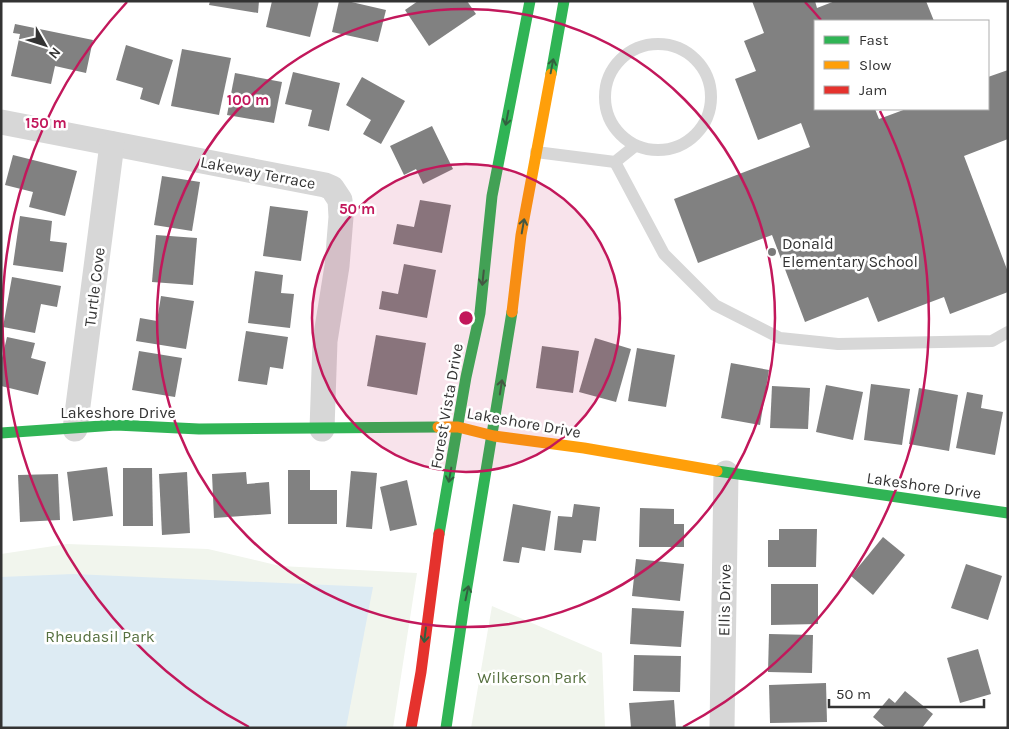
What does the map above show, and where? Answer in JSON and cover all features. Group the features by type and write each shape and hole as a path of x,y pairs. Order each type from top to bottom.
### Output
{"main road":[{"name":"Forest Vista Drive","path":"411,728 421,672 434,564 466,377 480,313 492,196 506,147 530,1"},
{"path":"446,728 464,605 494,436 511,321 532,152 564,1"},
{"name":"Lakeshore Drive","path":"1,433 48,428 75,429 116,425 199,429 458,427 494,436 510,436 726,473 1008,513"}],"street":[{"name":"Lakeway Terrace","path":"1,122 325,185 336,192 340,200 341,217 337,266 324,341 322,429"},
{"name":"Turtle Cove","path":"75,429 112,144"},
{"name":"Ellis Drive","path":"722,728 726,473"}],"lane":[{"path":"654,44 671,45 687,52 700,64 709,80 712,98 708,116 699,132 685,144 668,150 650,150 635,146 618,133 609,119 605,102 606,85 613,70 624,57 638,48 654,44"},
{"path":"532,152 615,162 635,146"},
{"path":"615,162 664,254 715,305 780,338 838,344 992,341 1008,332"}],"green space":[{"name":"Rheudasil Park","path":"67,544 208,549 280,566 417,573 393,728 1,728 1,554"},
{"name":"Wilkerson Park","path":"492,606 602,653 605,728 471,728"}],"shaded area":[{"name":"Rheudasil Park","path":"73,574 373,587 346,728 1,728 1,577"}],"building":[{"path":"210,1 259,1 258,13 209,5"},
{"path":"272,1 319,1 310,37 266,27"},
{"path":"339,1 347,1 386,10 378,42 332,32"},
{"path":"418,1 467,1 476,14 429,46 405,10"},
{"path":"752,1 815,1 817,8 835,1 926,1 934,20 814,20 814,110 875,110 879,119 903,110 989,110 989,77 1008,70 1008,139 964,156 1008,272 1008,292 950,314 944,297 878,322 868,297 805,322 772,235 698,263 674,199 810,147 801,123 758,140 735,79 756,71 744,41 764,33"},
{"path":"15,24 93,40 86,73 55,66 51,84 11,76 20,34 13,33"},
{"path":"126,45 173,60 159,105 140,99 143,88 116,80"},
{"path":"182,49 231,58 219,115 171,106"},
{"path":"293,72 340,83 329,131 308,126 312,110 285,104"},
{"path":"235,73 282,82 274,123 227,115"},
{"path":"362,77 405,101 381,144 363,134 371,120 346,105"},
{"path":"432,126 453,169 423,184 416,169 404,175 390,146"},
{"path":"13,155 77,171 65,216 29,207 33,192 5,185"},
{"path":"162,176 200,182 192,231 154,225"},
{"path":"420,200 451,205 442,253 393,244 397,224 414,227"},
{"path":"270,206 308,211 301,261 263,256"},
{"path":"20,216 52,221 50,241 67,243 63,272 13,265"},
{"path":"156,235 197,238 193,285 152,282"},
{"path":"404,264 436,270 427,318 379,309 382,291 398,294"},
{"path":"255,271 283,275 281,293 294,294 290,328 248,323"},
{"path":"12,277 61,286 57,307 41,304 35,333 3,327"},
{"path":"161,296 194,301 186,349 136,341 140,318 157,321"},
{"path":"246,331 288,337 283,369 270,367 267,385 238,381"},
{"path":"376,335 426,343 417,395 367,386"},
{"path":"7,337 35,343 31,358 46,362 38,395 1,386 1,362"},
{"path":"595,338 631,349 616,402 579,392"},
{"path":"542,346 579,351 573,393 536,388"},
{"path":"637,348 675,355 666,407 628,401"},
{"path":"139,351 182,358 175,397 132,390"},
{"path":"731,363 769,370 760,425 721,418"},
{"path":"871,384 910,389 902,445 864,440"},
{"path":"826,385 863,392 853,440 816,432"},
{"path":"772,386 810,388 808,429 770,428"},
{"path":"919,388 958,395 949,451 909,444"},
{"path":"967,392 983,395 981,408 1003,412 995,455 956,448"},
{"path":"107,467 113,516 73,521 67,472"},
{"path":"123,468 152,468 153,526 123,526"},
{"path":"288,470 310,470 310,490 337,490 337,524 288,524"},
{"path":"351,471 377,473 372,529 346,527"},
{"path":"187,472 190,533 162,535 159,474"},
{"path":"246,472 247,484 269,482 271,514 214,518 212,474"},
{"path":"58,474 60,520 20,522 18,475"},
{"path":"407,480 417,525 390,531 380,487"},
{"path":"513,504 551,511 545,551 522,547 519,563 503,561"},
{"path":"574,504 600,507 596,541 583,540 581,553 554,550 558,516 572,517"},
{"path":"640,508 674,509 674,524 684,524 684,547 639,547"},
{"path":"779,529 817,529 816,567 768,567 768,540 779,540"},
{"path":"883,537 905,555 873,595 851,576"},
{"path":"636,559 684,564 680,601 632,596"},
{"path":"966,564 1002,576 988,620 951,608"},
{"path":"771,584 818,584 818,624 771,625"},
{"path":"632,608 684,611 681,647 630,644"},
{"path":"769,634 813,635 812,673 768,672"},
{"path":"978,649 991,694 960,703 947,658"},
{"path":"634,655 681,656 680,692 633,691"},
{"path":"826,683 827,722 770,723 769,685"},
{"path":"905,691 933,714 922,728 886,728 873,717 889,698 895,703"},
{"path":"674,700 676,728 631,728 629,703"}],"traffic: fast":[{"path":"439,534 466,377 480,313 492,196 530,1"},
{"path":"551,74 564,1"},
{"path":"446,728 512,312"},
{"path":"1,433 116,425 199,429 438,427"},
{"path":"717,471 1008,513"}],"traffic: slow":[{"path":"512,312 521,235 551,74"},
{"path":"438,427 458,427 494,436 584,448 717,471"}],"traffic: jam":[{"path":"411,728 421,672 439,534"}],"place":[{"name":"Donald Elementary School","path":"772,252"}]}
